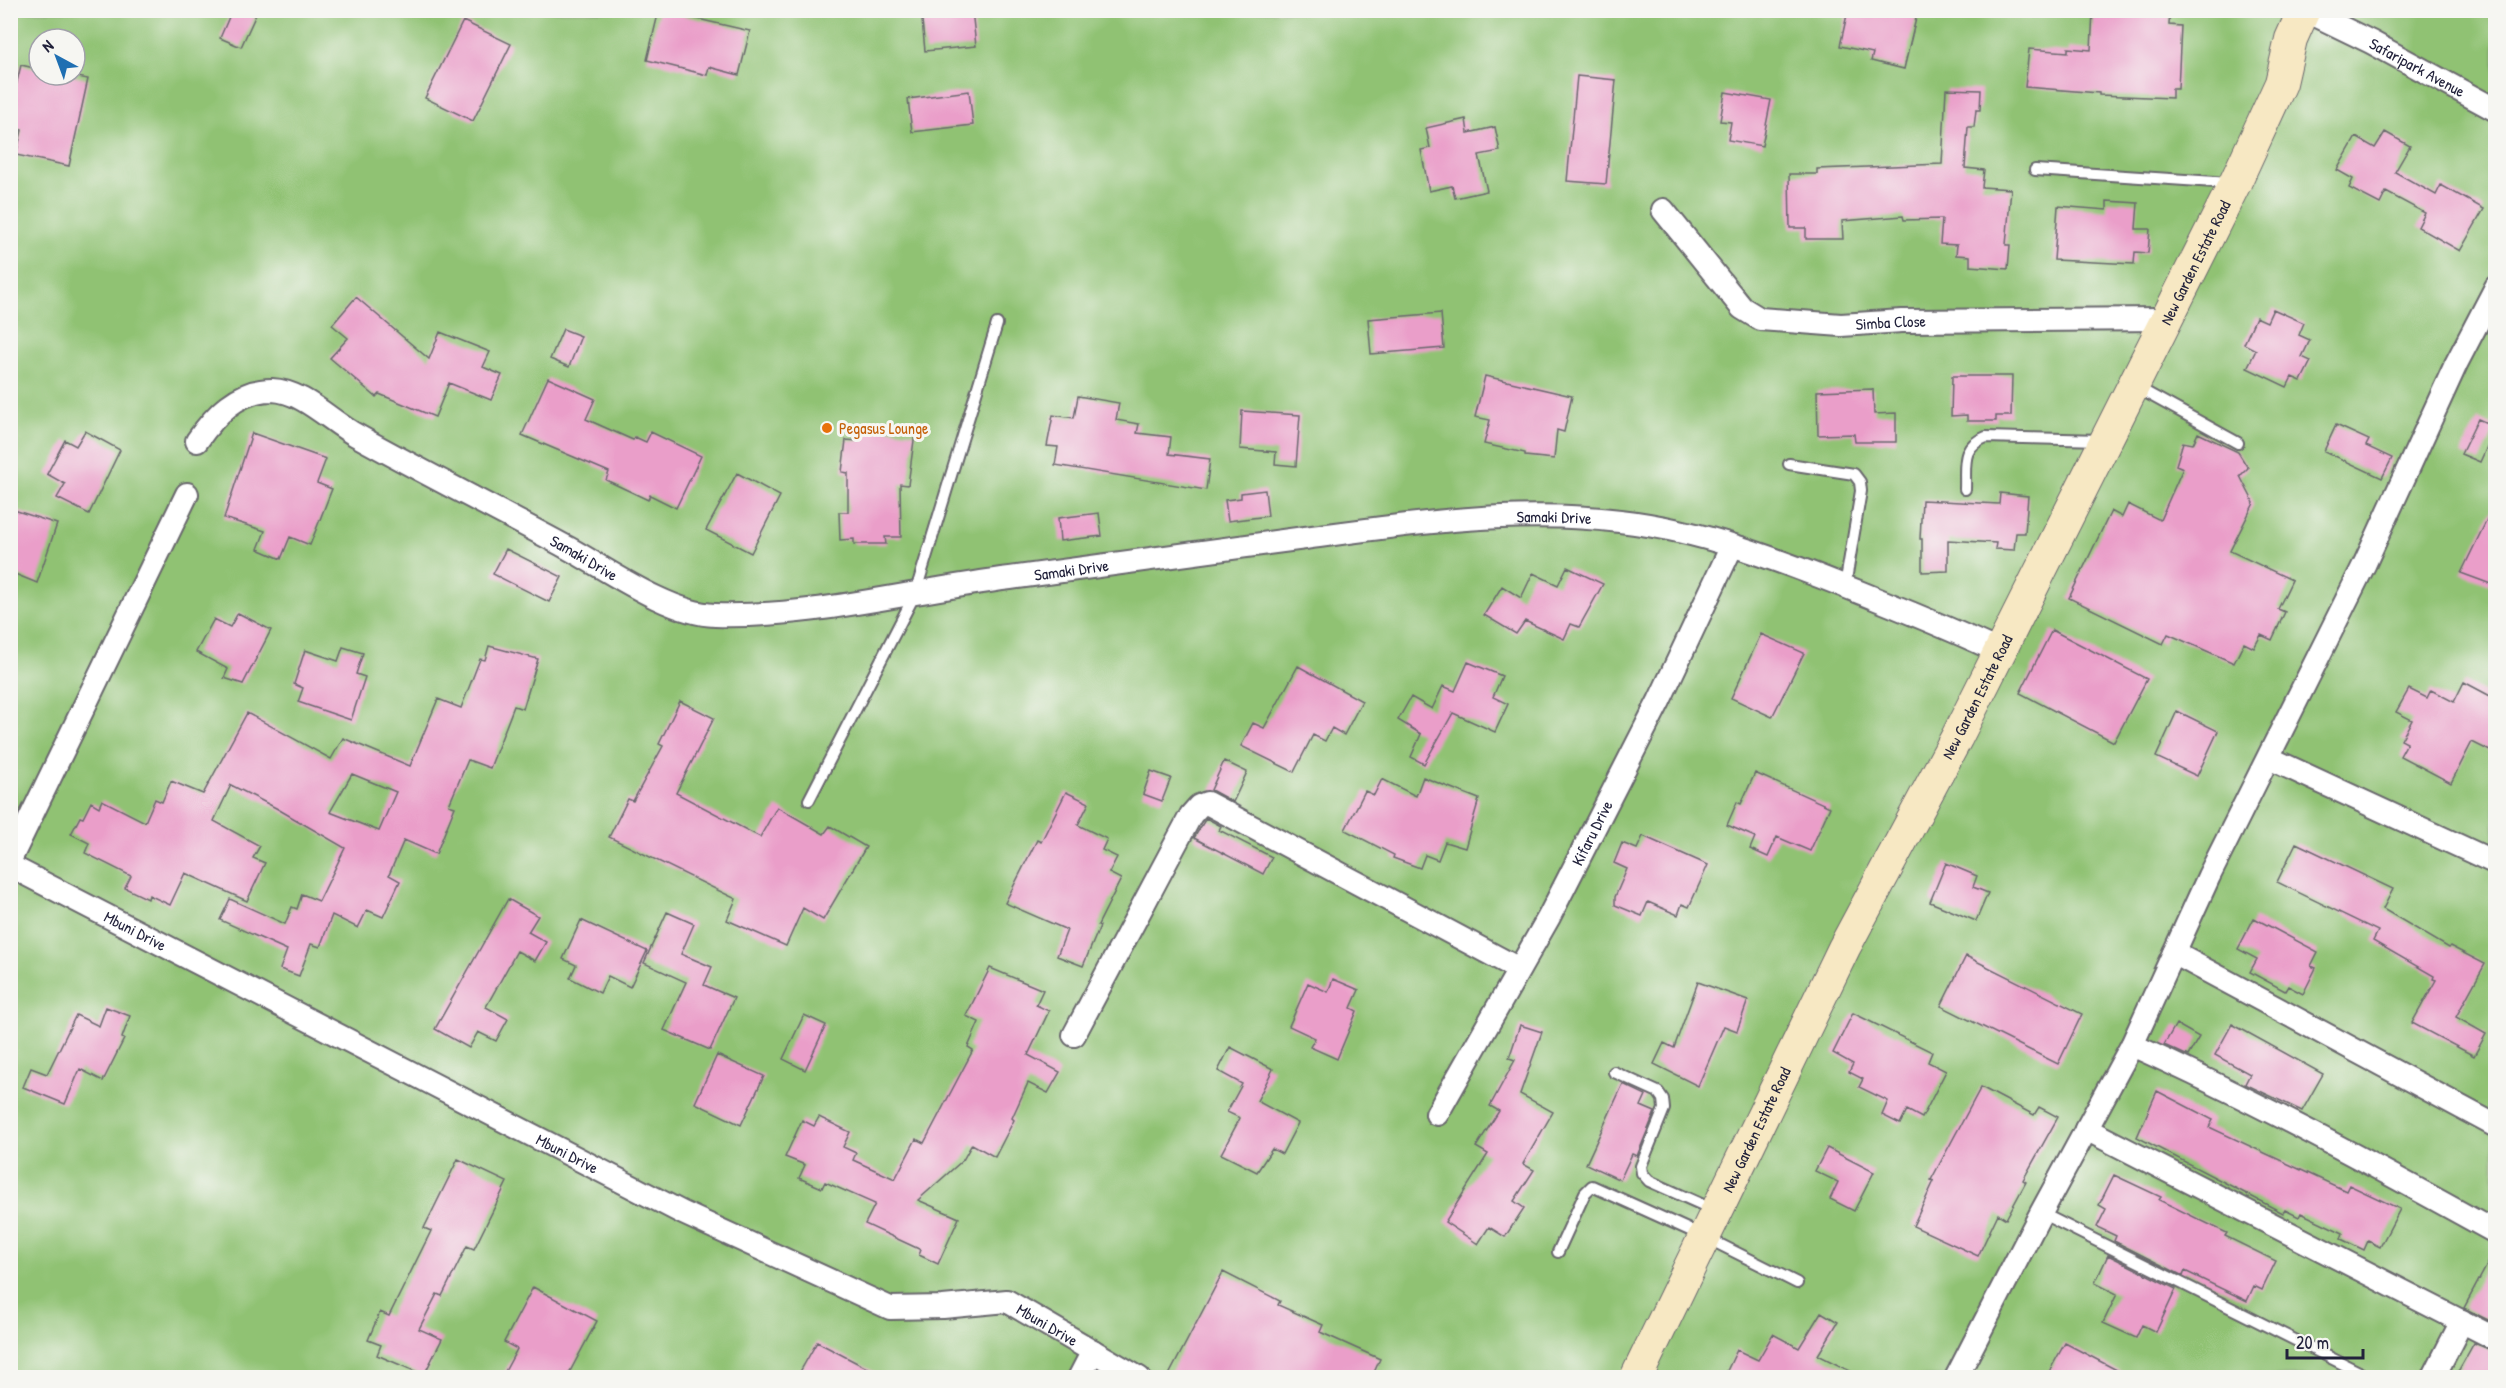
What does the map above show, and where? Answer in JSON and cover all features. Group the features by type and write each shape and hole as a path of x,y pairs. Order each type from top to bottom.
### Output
{"street":[{"name":"Safaripark Avenue","path":"2305,10 2496,110"},
{"name":"New Garden Estate Road","path":"1635,1377 1844,948 2000,652 2235,183 2281,83 2291,39 2305,10"},
{"name":"Simba Close","path":"1663,210 1742,308 1760,319 1841,325 1902,321 2167,319"},
{"path":"1956,1377 2132,1045 2209,876 2365,564 2456,364 2496,287"},
{"name":"Samaki Drive","path":"197,441 212,419 231,403 248,394 269,390 283,391 397,458 680,608 713,615 755,614 848,604 1007,578 1444,521 1546,516 1583,517 1662,527 1732,546 1845,586 2000,652"},
{"path":"10,860 187,494"},
{"name":"Kifaru Drive","path":"1437,1114 1549,917 1659,701 1732,546"},
{"path":"2269,758 2496,863"},
{"path":"1074,1035 1191,815 1199,806 1207,803 1519,969"},
{"name":"Mbuni Drive","path":"10,866 682,1213 890,1308 943,1307 1007,1301 1139,1377"},
{"path":"2174,953 2496,1126"},
{"path":"2132,1045 2229,1089 2356,1155 2493,1231"},
{"path":"2086,1129 2496,1339"},
{"path":"2433,1377 2462,1321"},
{"path":"1079,1377 1094,1351"}],"lane":[{"path":"2035,170 2235,183"},
{"path":"808,800 915,594 997,324"},
{"path":"2133,385 2238,443"},
{"path":"1965,489 1966,454 1976,441 1986,437 2105,440"},
{"path":"1790,464 1854,474 1860,482 1861,491 1845,586"},
{"path":"1614,1072 1658,1092 1663,1099 1664,1109 1641,1166 1642,1173 1797,1283"},
{"path":"1557,1252 1586,1193 1592,1186 1711,1224"},
{"path":"2041,1213 2371,1377"}],"green space":[{"path":"11,11 2495,11 2495,1377 11,1377"}],"building":[{"path":"232,10 258,10 241,47 220,38"},
{"path":"659,10 750,31 739,75 709,67 707,75 647,60"},
{"path":"921,10 972,10 976,46 925,51"},
{"path":"1848,10 1918,10 1904,69 1871,61 1873,53 1840,46"},
{"path":"2093,10 2170,10 2169,25 2181,26 2178,89 2172,89 2172,98 2099,95 2099,93 2025,87 2029,49 2068,52 2068,48 2091,50"},
{"path":"463,21 511,44 473,121 425,98"},
{"path":"21,65 27,66 27,87 86,87 69,166 16,155 22,130 10,127 10,110"},
{"path":"1577,76 1616,80 1606,184 1567,181"},
{"path":"1946,89 1981,90 1980,110 1976,110 1974,127 1968,127 1965,168 1984,170 1982,187 2011,189 2006,245 2010,245 2008,269 1970,266 1970,256 1956,255 1957,245 1940,244 1942,219 1904,220 1903,216 1842,221 1843,239 1806,239 1806,228 1790,228 1789,174 1817,174 1817,169 1942,164"},
{"path":"969,91 973,125 912,132 908,99"},
{"path":"1725,92 1771,100 1762,146 1728,140 1731,122 1720,121"},
{"path":"1466,119 1468,133 1495,127 1500,151 1479,155 1487,191 1455,198 1452,186 1429,191 1421,150 1430,148 1426,128"},
{"path":"2385,132 2410,146 2395,172 2436,195 2441,185 2484,209 2460,251 2418,227 2425,213 2386,192 2380,204 2349,188 2353,179 2337,170 2356,137 2375,148"},
{"path":"2107,201 2138,203 2136,229 2150,229 2148,253 2135,252 2134,264 2054,260 2058,206 2107,210"},
{"path":"356,297 429,359 440,332 490,352 483,367 502,375 491,400 449,383 435,417 379,394 376,397 330,358 348,338 332,325"},
{"path":"2273,309 2304,323 2299,335 2310,340 2302,357 2311,361 2301,381 2292,377 2287,387 2247,368 2256,350 2244,344 2256,317 2267,322"},
{"path":"1441,313 1444,348 1371,354 1368,319"},
{"path":"563,329 581,336 569,367 550,359"},
{"path":"1485,376 1572,396 1564,432 1557,430 1554,459 1525,456 1525,453 1484,444 1490,420 1475,417"},
{"path":"1952,376 2012,376 2011,416 1996,416 1996,421 1967,421 1967,415 1951,416"},
{"path":"548,378 595,399 586,419 633,440 635,437 646,442 651,432 701,456 676,508 650,495 648,500 606,480 609,472 522,435"},
{"path":"1873,389 1874,414 1896,413 1896,442 1855,442 1854,434 1818,435 1817,391"},
{"path":"1078,396 1119,403 1116,420 1139,424 1137,433 1171,437 1169,454 1210,459 1206,490 1055,465 1058,447 1047,446 1053,415 1074,418"},
{"path":"1242,411 1300,415 1296,466 1275,464 1276,452 1240,449"},
{"path":"2478,419 2496,427 2480,462 2461,454"},
{"path":"2336,425 2369,440 2366,446 2392,458 2382,478 2324,451"},
{"path":"861,426 915,433 908,485 900,484 901,537 885,537 886,544 854,544 854,539 840,540 839,512 848,512 848,473 842,472 846,440 859,441"},
{"path":"85,431 120,450 89,514 57,498 65,484 47,474 65,440 76,446"},
{"path":"252,433 326,459 317,483 332,489 310,545 290,537 281,559 258,549 265,531 224,518"},
{"path":"2198,433 2238,452 2248,468 2240,476 2254,503 2230,551 2292,580 2278,609 2285,612 2272,640 2261,635 2254,648 2244,643 2234,663 2168,634 2163,644 2069,598 2111,511 2122,517 2128,504 2160,520 2183,468 2176,465 2183,442 2193,444"},
{"path":"737,473 780,496 751,553 706,530"},
{"path":"1265,490 1268,516 1228,521 1225,500 1241,498 1241,493"},
{"path":"2000,493 2028,496 2025,533 2016,533 2014,550 1995,549 1996,543 1948,540 1948,571 1922,572 1922,539 1920,539 1922,500 1999,504"},
{"path":"2496,501 2496,586 2461,573"},
{"path":"14,510 57,524 37,583 10,572 10,522"},
{"path":"1099,513 1102,536 1060,541 1058,518"},
{"path":"506,549 562,577 549,602 493,574"},
{"path":"1567,567 1603,584 1579,627 1571,624 1564,639 1525,621 1516,634 1484,615 1502,586 1521,598 1533,573 1558,585"},
{"path":"238,613 271,630 243,684 224,678 228,669 196,652 214,619 230,627"},
{"path":"2052,630 2147,679 2114,742 2020,693"},
{"path":"1761,634 1804,653 1772,717 1731,698"},
{"path":"489,646 538,659 523,709 514,706 490,768 468,760 449,805 455,807 436,854 404,840 389,875 400,881 383,917 367,910 358,928 332,915 320,947 311,944 299,976 280,969 287,950 220,920 230,899 285,924 292,907 297,909 302,894 319,901 345,848 231,785 214,821 260,846 253,858 265,863 247,901 185,873 170,905 149,895 148,899 125,888 131,876 85,853 89,843 71,834 91,802 99,807 102,800 145,822 155,799 162,802 171,781 203,794 247,713 331,759 343,738 410,766 438,699 461,708 480,659 485,660","holes":["352,774 396,792 379,831 330,812"]},
{"path":"343,647 363,653 356,674 365,677 351,720 298,702 303,688 294,684 305,650 338,661"},
{"path":"1468,662 1502,676 1493,697 1508,704 1495,732 1453,713 1424,764 1411,757 1421,734 1398,720 1411,697 1432,709 1443,686 1455,691"},
{"path":"1298,666 1362,701 1344,735 1332,728 1325,741 1313,735 1294,772 1241,746 1253,723 1264,728"},
{"path":"2464,682 2496,699 2496,754 2472,742 2451,783 2400,756 2407,743 2401,740 2412,720 2396,712 2409,689 2427,698 2431,690 2454,702"},
{"path":"680,701 714,718 676,793 760,837 777,807 824,834 830,826 866,847 823,920 803,908 786,946 727,920 736,899 609,837 628,799 633,801 663,746 659,744"},
{"path":"2177,711 2218,731 2197,776 2156,757"},
{"path":"1224,761 1247,772 1233,802 1211,790"},
{"path":"1151,771 1171,778 1162,801 1143,794"},
{"path":"1755,773 1830,807 1810,851 1777,837 1768,857 1750,849 1755,837 1727,825 1737,802 1741,804"},
{"path":"1423,777 1479,799 1465,848 1445,842 1438,860 1425,855 1420,868 1393,858 1394,855 1345,830 1365,791 1374,795 1382,779 1416,796"},
{"path":"1066,792 1089,803 1078,825 1107,839 1102,850 1117,857 1109,873 1121,879 1098,925 1100,926 1083,966 1057,956 1067,930 1005,903 1037,840 1041,842"},
{"path":"1206,818 1221,826 1219,830 1272,857 1263,874 1194,838"},
{"path":"1643,836 1708,865 1689,907 1682,904 1678,915 1648,902 1642,916 1615,905 1615,897 1627,869 1614,863 1622,843 1637,849"},
{"path":"2296,843 2393,889 2383,909 2449,948 2450,946 2485,964 2456,1017 2486,1034 2474,1056 2412,1023 2436,980 2433,979 2434,976 2373,941 2378,931 2277,882"},
{"path":"1946,863 1977,876 1973,887 1988,893 1976,921 1930,902"},
{"path":"508,899 538,916 528,932 546,942 535,961 517,951 486,1007 508,1019 496,1041 478,1032 469,1048 435,1029"},
{"path":"667,912 694,924 681,954 712,967 704,985 734,998 710,1050 664,1030 686,982 644,963"},
{"path":"2254,918 2318,952 2311,966 2316,968 2303,994 2288,986 2285,991 2250,972 2257,959 2238,949"},
{"path":"581,920 647,951 630,987 608,976 600,993 570,978 576,965 563,959"},
{"path":"1966,956 2082,1014 2058,1064 1941,1006"},
{"path":"990,968 1043,990 1036,1005 1049,1011 1028,1055 1060,1072 1048,1093 1028,1083 1012,1118 1014,1120 995,1157 972,1144 963,1160 918,1200 959,1218 938,1264 919,1255 921,1250 865,1224 875,1204 825,1182 822,1188 799,1178 805,1165 785,1157 802,1120 814,1126 819,1117 850,1132 843,1147 856,1153 853,1160 895,1179 916,1139 924,1143 973,1050 968,1047 979,1022 966,1016"},
{"path":"1333,979 1359,990 1351,1008 1357,1011 1337,1059 1310,1047 1315,1038 1289,1026 1308,983 1328,992"},
{"path":"1698,982 1748,1000 1737,1031 1724,1026 1698,1086 1654,1064 1664,1043 1674,1048"},
{"path":"106,1007 130,1016 122,1038 124,1039 103,1081 80,1069 65,1104 23,1087 31,1068 47,1074 76,1015 99,1026"},
{"path":"1853,1013 1932,1052 1928,1062 1946,1071 1922,1118 1907,1110 1900,1124 1882,1115 1888,1101 1859,1087 1863,1079 1849,1072 1853,1064 1833,1053"},
{"path":"804,1015 826,1025 805,1070 783,1059"},
{"path":"2176,1024 2199,1037 2188,1056 2164,1045"},
{"path":"2232,1024 2323,1074 2302,1111 2245,1084 2250,1074 2215,1055"},
{"path":"1520,1025 1542,1032 1520,1094 1553,1112 1523,1164 1534,1170 1514,1201 1524,1208 1505,1237 1489,1227 1478,1244 1445,1222 1488,1154 1476,1147 1499,1111 1490,1106 1515,1060 1509,1058"},
{"path":"1230,1047 1273,1069 1257,1101 1298,1123 1282,1154 1272,1149 1257,1172 1221,1154 1240,1118 1227,1112 1242,1084 1218,1071"},
{"path":"717,1055 764,1076 741,1125 695,1103"},
{"path":"1623,1084 1646,1095 1641,1106 1655,1112 1637,1156 1632,1154 1620,1180 1586,1164"},
{"path":"1981,1087 2034,1115 2039,1107 2058,1117 2023,1180 2026,1182 2006,1219 1998,1214 1978,1256 1913,1226 1934,1181 1931,1180"},
{"path":"2157,1091 2213,1120 2209,1127 2346,1191 2349,1185 2400,1209 2380,1247 2368,1241 2364,1250 2341,1239 2343,1233 2301,1213 2299,1217 2285,1210 2283,1213 2137,1137"},
{"path":"1827,1148 1874,1172 1854,1211 1830,1199 1838,1182 1815,1171"},
{"path":"458,1159 507,1182 474,1249 467,1246 442,1296 437,1294 419,1329 442,1339 424,1375 377,1355 381,1345 368,1340 380,1312 389,1316 431,1231 424,1228"},
{"path":"2114,1175 2161,1197 2159,1200 2227,1233 2225,1236 2276,1261 2262,1290 2254,1286 2247,1301 2185,1271 2183,1276 2114,1241 2116,1236 2097,1227 2106,1209 2099,1205"},
{"path":"2496,1248 2496,1324 2464,1308"},
{"path":"2108,1255 2176,1289 2156,1332 2142,1325 2136,1338 2103,1323 2117,1294 2095,1283"},
{"path":"1223,1272 1280,1301 1278,1305 1323,1325 1320,1332 1380,1359 1372,1377 1168,1377"},
{"path":"533,1287 597,1321 567,1377 502,1377 517,1349 504,1342"},
{"path":"1821,1312 1838,1322 1818,1355 1862,1377 1724,1377 1737,1350 1758,1360 1773,1334 1799,1348"},
{"path":"817,1342 884,1377 797,1377"},
{"path":"2065,1343 2090,1356 2130,1377 2046,1377"},
{"path":"2474,1343 2496,1352 2496,1377 2455,1377"}],"place":[{"name":"Pegasus Lounge","path":"827,428"}]}
